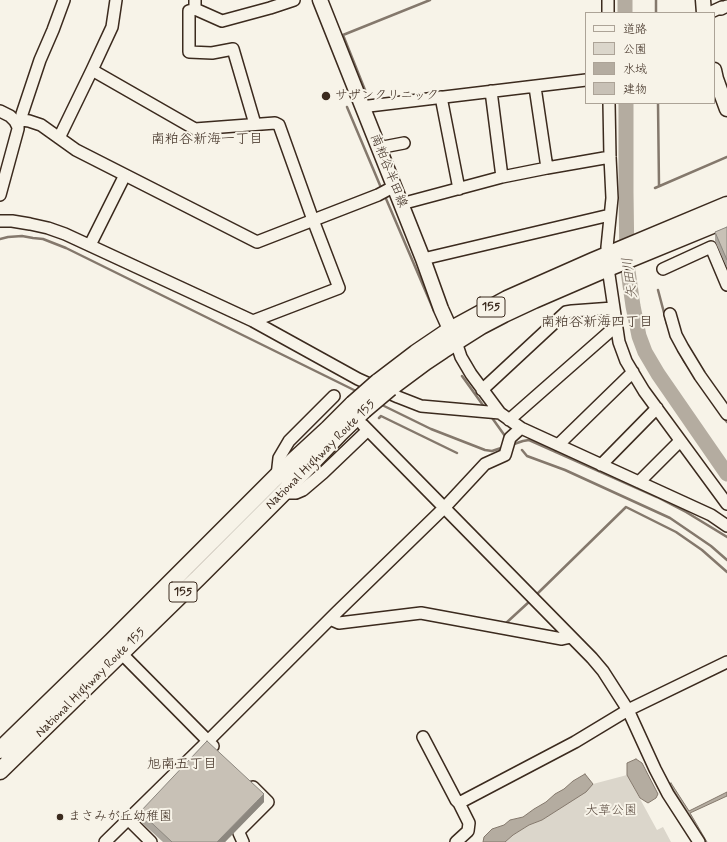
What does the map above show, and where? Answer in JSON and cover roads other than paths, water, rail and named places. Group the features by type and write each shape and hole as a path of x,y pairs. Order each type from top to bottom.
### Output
{"highway":[{"name":"National Highway Route 155","path":"643,247 727,205"},
{"name":"National Highway Route 155","path":"0,771 198,578 283,493 340,433 362,417 384,385 425,362 453,336 481,326 611,260 643,247 727,219"},
{"name":"National Highway Route 155","path":"0,750 278,476 328,429 362,417"}],"main road":[{"name":"南粕谷半田線","path":"320,0 441,309 453,336"},
{"path":"703,0 704,12"},
{"path":"715,74 727,109"}],"street":[{"path":"0,195 22,114 40,60 64,0"},
{"path":"59,138 112,27 116,0"},
{"path":"255,124 234,49 212,53 189,52 189,11 195,4 222,21 294,0"},
{"path":"608,0 608,12"},
{"path":"710,12 727,6"},
{"path":"92,70 195,129 255,124 276,123 279,125 339,288 253,321"},
{"path":"363,108 440,97 585,80"},
{"path":"535,87 547,168"},
{"path":"491,91 502,177"},
{"path":"440,97 459,189"},
{"path":"609,104 612,198 607,247 611,260 613,308 620,346 644,391 727,504"},
{"path":"0,111 20,122 41,125 76,150 257,242 378,195 393,187"},
{"path":"378,148 404,143"},
{"path":"401,204 502,177 610,157"},
{"path":"90,245 125,175"},
{"path":"422,259 610,215"},
{"path":"0,221 12,221 48,228 65,234 253,321 358,379 421,406 500,413"},
{"path":"663,269 711,247 727,285"},
{"path":"482,390 566,312 613,308"},
{"path":"670,314 676,335 682,348 727,414"},
{"path":"509,420 616,326"},
{"path":"453,336 461,357 482,390 500,413 520,428 712,515 727,526"},
{"path":"558,445 633,372"},
{"path":"278,476 279,458 289,441 334,396"},
{"path":"601,465 657,408"},
{"path":"362,417 445,508 603,671 628,710 668,794 699,842"},
{"path":"105,842 330,619 445,508 485,464 505,455 510,438 520,428"},
{"path":"639,482 680,441"},
{"path":"330,619 339,623 421,614 562,639 571,637"},
{"path":"121,652 222,756"},
{"path":"459,803 575,742 628,710 727,662"},
{"path":"423,737 459,803 468,823 468,831 456,842"},
{"path":"244,842 239,833 240,830 268,802 247,781"},
{"path":"128,819 150,842"}],"water":[{"path":"636,759 642,763 658,794 656,798 648,803 640,798 627,775 627,763"},
{"path":"585,774 593,784 586,792 542,820 529,825 505,842 483,842 484,837 492,829 504,825 510,820 523,817"},
{"path":"671,783 689,811 727,792 727,796 690,813 707,842 705,842 671,786 669,787 668,785"}],"waterway":[{"path":"367,95 343,35 430,0"},
{"name":"矢田川","path":"625,0 625,12"},
{"path":"656,0 656,12"},
{"name":"矢田川","path":"626,104 627,264 639,336 645,352 658,374 727,474"},
{"path":"658,104 659,186"},
{"path":"347,107 382,190"},
{"path":"655,188 727,157"},
{"path":"384,194 434,311"},
{"path":"0,239 22,236 43,239 66,248 358,392"},
{"path":"658,290 667,324"},
{"path":"678,349 692,372"},
{"path":"462,376 485,408"},
{"path":"380,404 431,429 485,450 492,451 504,447"},
{"path":"490,415 505,436"},
{"path":"379,418 381,416 457,453"},
{"path":"723,417 727,422"},
{"path":"511,445 529,440 657,497 686,512 727,537"},
{"path":"522,450 527,456 565,470 670,518 711,546 727,560"},
{"path":"536,595 626,507 676,532 702,550 727,572"},
{"path":"505,624 530,601"}],"place":[{"name":"サザンクリニック","path":"326,96"},
{"name":"まさみが丘幼稚園","path":"60,817"}],"district":[{"name":"南粕谷新海一丁目","path":"207,140"},
{"name":"南粕谷新海四丁目","path":"597,323"},
{"name":"旭南五丁目","path":"182,765"}],"park label":[{"name":"大草公園","path":"611,811"}]}
